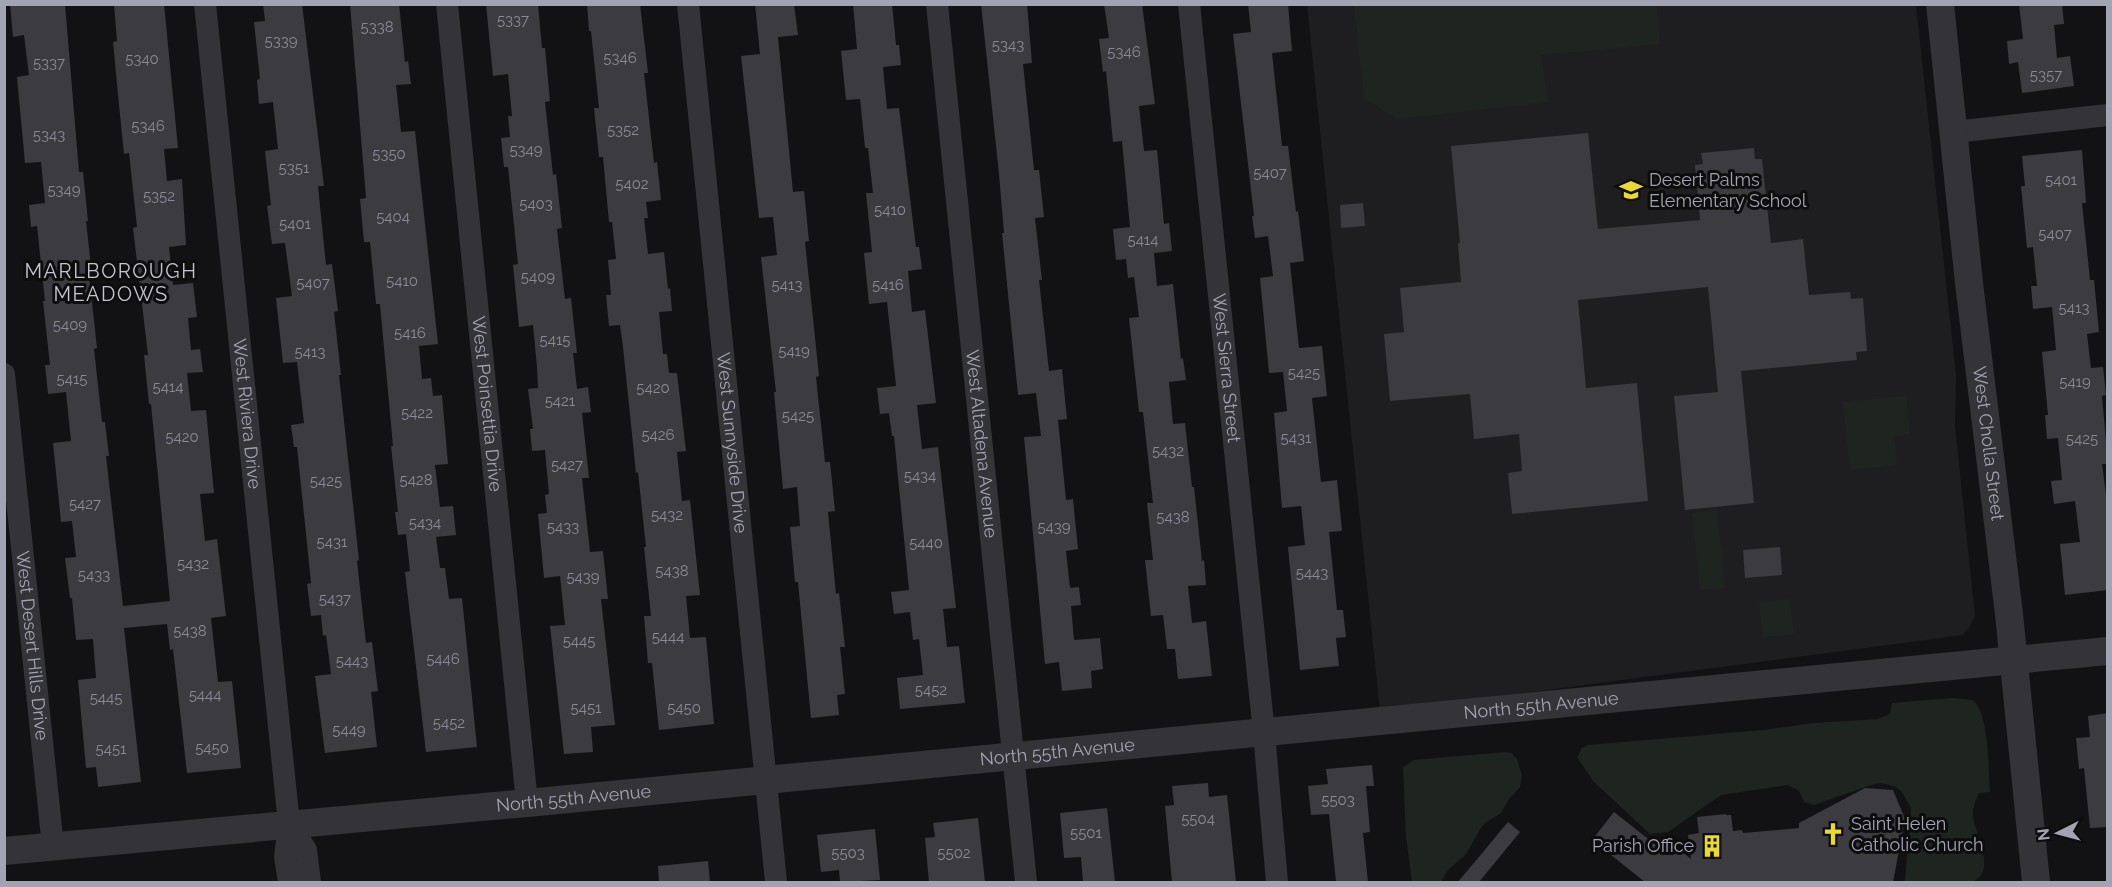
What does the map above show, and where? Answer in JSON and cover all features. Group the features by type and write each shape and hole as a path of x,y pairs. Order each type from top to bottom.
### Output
{"street":[{"name":"West Riviera Drive","path":"205,4 289,824 285,857 289,882"},
{"name":"West Poinsettia Drive","path":"447,4 527,803"},
{"name":"West Sunnyside Drive","path":"688,4 776,882"},
{"name":"West Altadena Avenue","path":"937,4 1026,882"},
{"name":"West Sierra Street","path":"1189,4 1264,733 1277,882"},
{"name":"West Cholla Street","path":"1940,4 2036,882"},
{"path":"1954,132 2108,115"},
{"name":"West Desert Hills Drive","path":"4,374 53,847"},
{"name":"North 55th Avenue","path":"4,851 2108,651"},
{"name":"West Riviera Drive","path":"289,824 306,850 310,882"}],"shaded area":[{"name":"Desert Palms Elementary School","path":"1307,5 1916,5 1956,375 1955,426 1975,616 1963,635 1380,712"},
{"path":"1354,5 1656,5 1660,44 1541,55 1548,102 1397,119 1364,98"},
{"path":"1906,396 1910,434 1894,436 1897,465 1850,470 1843,402"},
{"path":"1717,510 1725,588 1700,590 1692,513"},
{"path":"1790,599 1794,634 1762,637 1759,602"},
{"path":"1952,698 1973,700 1979,708 1983,718 1988,757 1990,792 1979,793 1973,812 1983,852 1983,870 1979,877 1966,883 1905,882 1911,808 1902,792 1896,787 1881,783 1874,784 1814,805 1804,802 1799,791 1788,785 1721,795 1668,832 1650,834 1594,782 1577,757 1582,748 1588,745 1878,719 1890,714 1892,703"},
{"path":"1511,753 1517,759 1522,776 1520,787 1509,799 1501,813 1485,823 1466,854 1447,871 1441,882 1412,882 1406,837 1403,767 1414,760"}],"building":[{"path":"10,4 65,4 79,172 83,172 88,221 86,221 92,276 89,276 97,348 94,349 102,422 105,422 109,456 106,456 123,606 170,601 151,404 149,404 144,355 148,355 133,228 137,227 129,153 124,154 113,42 117,41 114,4 164,4 178,148 164,149 167,181 182,179 186,245 169,247 173,285 193,283 197,317 188,318 191,350 200,349 203,372 187,373 191,411 206,410 214,493 200,494 205,541 217,539 226,616 211,618 218,682 232,681 241,768 187,773 173,649 170,650 167,624 124,628 141,782 98,787 96,767 86,768 78,680 96,678 93,639 76,640 72,598 70,598 65,558 76,557 72,521 61,522 53,443 71,441 66,392 48,394 45,365 50,365 43,301 45,301 37,226 31,227 29,205 45,203 41,162 25,163 17,77 29,75 24,35 13,37"},
{"path":"263,4 302,4 324,186 318,186 326,265 332,264 338,311 334,312 341,375 339,375 366,643 372,642 378,691 371,692 377,747 325,753 315,676 331,674 321,615 311,616 307,584 311,583 297,447 294,447 291,425 304,423 297,362 283,363 276,298 292,296 285,243 272,244 267,206 271,205 265,151 278,149 273,102 259,104 257,80 260,79 254,22 265,21"},
{"path":"350,4 399,4 405,62 408,61 411,84 396,85 401,132 415,131 438,344 419,346 422,379 431,378 433,396 442,395 448,464 435,465 440,507 453,506 456,535 436,537 440,568 445,568 449,599 462,598 477,747 426,752 405,572 410,571 406,534 398,535 395,512 398,512 380,304 376,304 370,242 364,242 360,199 366,198"},
{"path":"486,4 538,4 542,48 545,48 550,101 545,102 553,175 556,174 562,228 557,229 565,299 571,298 577,353 573,353 577,389 588,387 591,412 582,413 589,478 582,478 590,552 603,551 608,599 601,599 615,725 591,727 593,752 564,754 550,626 565,625 560,576 544,578 538,514 547,513 545,495 549,494 545,450 532,451 530,429 533,429 528,389 538,388 533,325 519,327 513,265 518,264 508,167 504,167 501,138 510,137 508,116 512,116 508,74 493,76"},
{"path":"587,4 640,4 648,73 644,73 654,163 657,162 661,200 646,202 648,218 644,218 648,254 664,252 668,289 670,288 672,311 659,312 663,354 667,354 669,373 677,373 686,451 677,452 682,501 690,500 700,595 686,596 690,638 706,637 714,724 659,730 652,663 648,663 644,616 651,616 644,547 646,547 623,347 620,325 609,326 606,295 611,295 608,260 616,259 612,222 609,222 603,157 599,157 594,108 599,108"},
{"path":"755,4 794,4 798,35 778,37 793,192 804,191 809,241 805,242 819,376 816,377 825,462 830,462 835,511 828,512 836,594 839,593 845,647 840,647 845,694 837,695 839,715 811,718 798,582 795,582 790,527 800,526 797,487 783,489 774,392 776,392 761,257 777,255 773,217 759,218 741,56 760,54"},
{"path":"853,4 892,4 896,45 899,45 901,65 883,67 887,109 899,108 916,247 919,247 922,269 908,271 912,312 925,310 936,403 917,405 922,449 938,447 956,608 943,609 947,647 959,646 965,703 900,709 897,678 923,675 919,639 913,640 910,612 894,614 891,592 909,590 894,436 892,436 889,413 880,414 877,388 896,386 887,302 869,304 864,253 872,252 866,193 873,193 860,99 846,100 841,51 857,49"},
{"path":"981,4 1027,4 1032,63 1023,64 1034,170 1039,170 1044,217 1035,218 1042,280 1039,280 1049,371 1062,369 1067,419 1058,420 1066,500 1073,499 1078,549 1066,551 1070,588 1079,587 1081,605 1071,606 1074,640 1100,638 1103,669 1091,671 1092,688 1062,691 1059,662 1045,664 1024,437 1041,436 1036,393 1018,395 1002,233 1004,233 999,174"},
{"path":"1104,4 1142,4 1155,104 1139,106 1144,151 1157,150 1164,224 1169,223 1172,251 1154,253 1157,286 1173,284 1181,359 1183,358 1186,380 1169,382 1173,424 1185,423 1206,585 1188,586 1192,623 1206,621 1212,676 1178,679 1175,649 1167,649 1163,615 1151,616 1145,560 1153,560 1147,503 1153,503 1143,412 1139,412 1129,318 1139,317 1134,277 1128,278 1126,259 1116,260 1113,229 1130,227 1122,141 1113,142 1106,71 1103,72 1099,39 1109,38"},
{"path":"1248,4 1288,4 1292,51 1272,53 1282,146 1288,146 1304,261 1290,263 1299,348 1322,346 1327,396 1312,398 1321,482 1337,480 1342,531 1329,532 1337,610 1343,610 1346,637 1336,638 1339,666 1300,670 1288,547 1305,545 1301,506 1282,508 1274,413 1287,411 1283,372 1269,373 1260,278 1273,276 1268,236 1255,238 1233,34 1251,32"},
{"path":"2019,4 2062,4 2064,24 2054,25 2057,58 2070,56 2074,86 2022,93 2018,62 2009,64 2007,41 2023,39"},
{"path":"1588,133 1598,229 1700,220 1695,165 1703,164 1701,153 1754,148 1755,159 1762,159 1771,243 1803,239 1809,295 1850,292 1851,299 1863,298 1867,351 1856,352 1857,360 1741,371 1754,503 1685,510 1674,396 1718,392 1708,287 1578,300 1586,388 1637,383 1648,501 1512,514 1508,473 1522,471 1519,434 1474,439 1470,394 1390,401 1384,334 1404,332 1400,288 1461,282 1458,243 1460,243 1451,146"},
{"path":"2082,150 2086,203 2082,203 2090,280 2094,280 2099,332 2087,334 2091,368 2103,367 2106,395 2102,396 2108,464 2102,464 2108,510 2108,590 2065,595 2060,544 2080,542 2075,501 2054,504 2051,481 2062,480 2058,438 2047,439 2045,415 2048,415 2042,352 2056,350 2052,307 2033,309 2031,286 2037,286 2033,247 2027,248 2021,186 2025,186 2022,156"},
{"path":"1363,203 1365,226 1341,228 1340,205"},
{"path":"1780,547 1782,575 1745,578 1743,550"},
{"path":"2108,713 2108,827 2090,828 2084,768 2079,769 2076,738 2090,737 2088,716"},
{"path":"1372,765 1374,786 1366,786 1370,832 1363,833 1368,882 1336,882 1329,814 1311,815 1308,786 1328,784 1326,769"},
{"path":"1208,783 1209,797 1227,795 1236,882 1172,882 1165,806 1174,805 1172,786"},
{"path":"1865,788 1893,790 1905,819 1893,882 1645,882 1592,840 1614,812 1666,853 1672,844 1691,859 1688,835 1699,833 1697,817 1731,815 1733,831 1742,830 1743,833 1799,828 1799,823"},
{"path":"1107,808 1115,882 1083,882 1081,857 1064,858 1060,813"},
{"path":"978,818 985,882 929,882 925,838 935,837 933,823"},
{"path":"1508,822 1520,832 1479,882 1458,882"},
{"path":"875,829 880,880 840,882 839,870 821,872 817,835"},
{"path":"708,861 710,882 659,882 658,866"}],"place":[{"name":"Desert Palms Elementary School","path":"1631,190"},
{"name":"Saint Helen Catholic Church","path":"1833,834"},
{"name":"Parish Office","path":"1712,846"}],"district":[{"name":"MARLBOROUGH MEADOWS","path":"111,282"}]}
